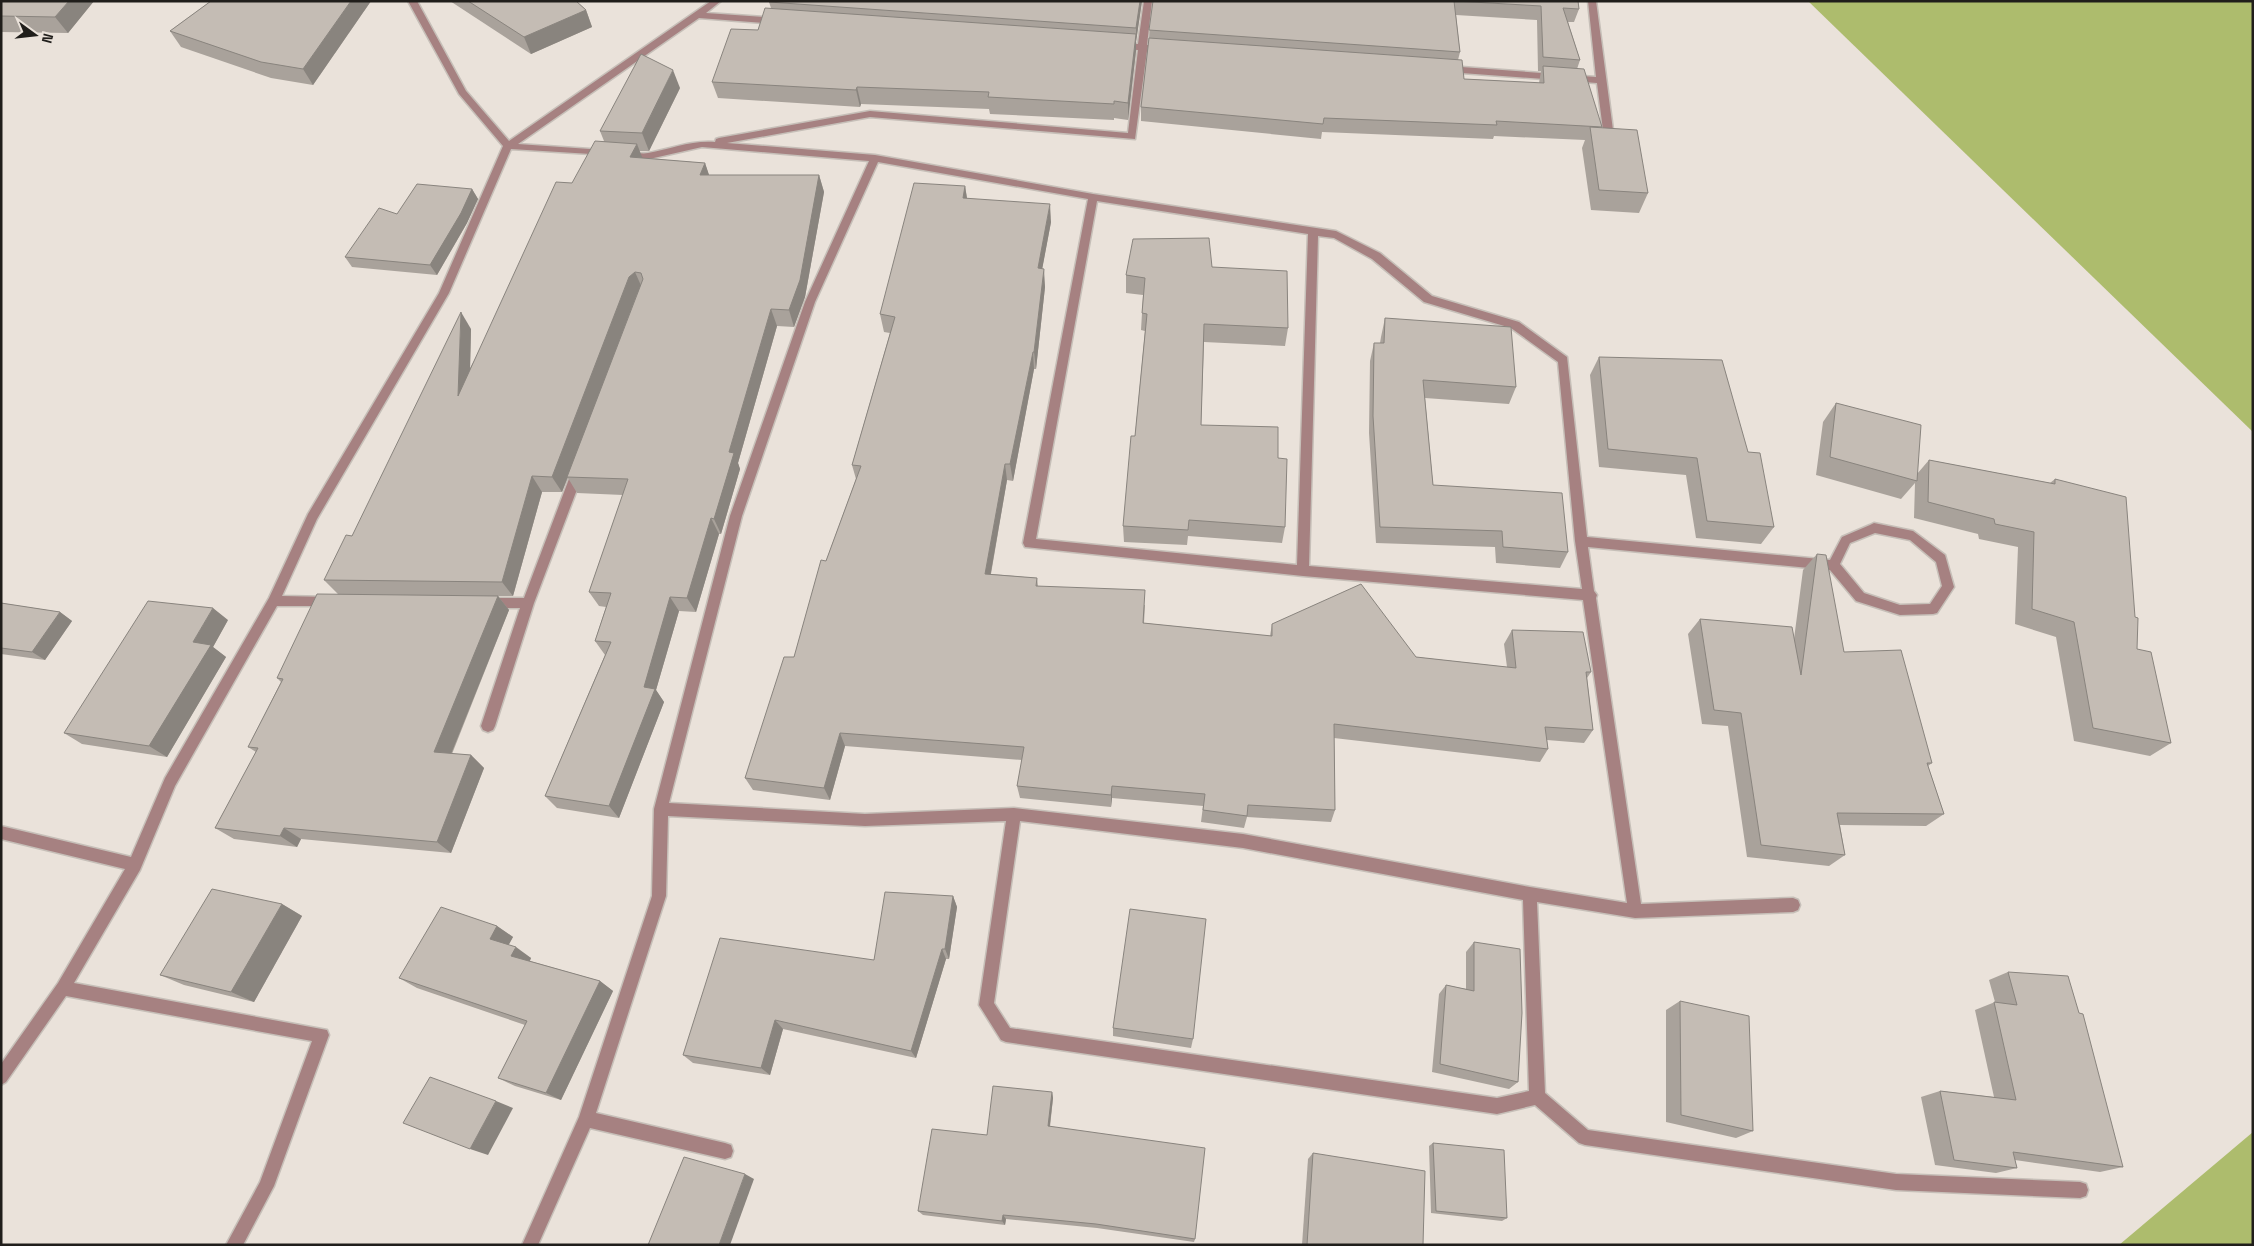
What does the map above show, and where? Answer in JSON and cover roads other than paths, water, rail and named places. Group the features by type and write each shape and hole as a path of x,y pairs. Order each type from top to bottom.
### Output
{"street":[{"path":"412,1 462,92 508,146 645,157 702,144 870,114 1132,136 1148,1"},
{"path":"1,1077 63,988 135,865 170,782 274,601 312,517 444,293 508,146 717,1"},
{"path":"1592,1 1608,130"},
{"path":"697,15 786,21"},
{"path":"1112,45 1171,50"},
{"path":"1435,68 1601,80"},
{"path":"702,144 875,158 1092,196 1336,235 1376,256 1428,300 1515,325 1563,360 1581,540 1591,595 1635,911"},
{"path":"530,1245 586,1119 659,896 661,809 736,516 810,302 875,158"},
{"path":"1092,196 1029,543 1303,571 1591,595"},
{"path":"1303,571 1313,231"},
{"path":"488,726 528,604 580,463"},
{"path":"1581,540 1833,565 1860,597 1900,610 1933,609 1948,587 1941,559 1914,536 1874,528 1846,540 1833,565"},
{"path":"274,601 342,602"},
{"path":"479,603 528,604"},
{"path":"661,809 865,820 1014,814 1242,840 1530,894 1635,911 1793,905"},
{"path":"1014,814 986,1005 1006,1035 1497,1106 1537,1097"},
{"path":"1,832 135,865"},
{"path":"1530,894 1537,1097 1585,1137 1896,1182 2080,1190"},
{"path":"63,988 322,1035 266,1186 234,1245"},
{"path":"586,1119 725,1151"}]}
